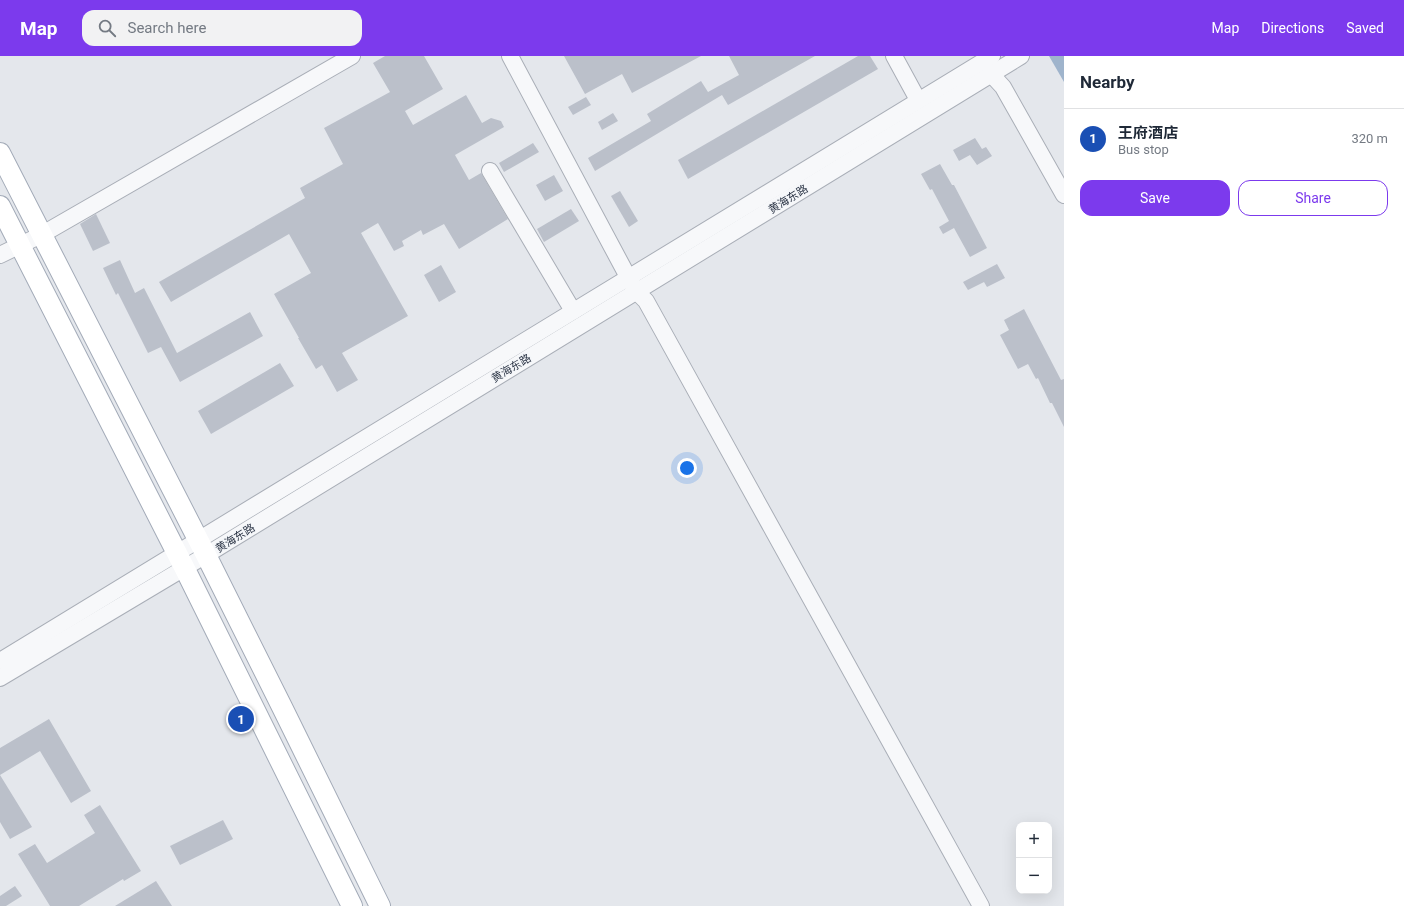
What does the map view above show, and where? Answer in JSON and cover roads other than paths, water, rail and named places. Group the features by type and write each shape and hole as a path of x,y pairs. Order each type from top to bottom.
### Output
{"main road":[{"path":"0,153 279,700 380,906"},
{"path":"0,206 181,560 352,906"}],"street":[{"path":"0,255 20,244 42,235 352,56"},
{"path":"510,56 628,277 637,292 646,301 981,906"},
{"path":"894,56 918,100"},
{"name":"黄海东路","path":"202,548 573,311 992,56"},
{"name":"黄海东路","path":"0,661 202,548 637,292 1021,56"},
{"path":"992,74 1003,87 1064,195"},
{"path":"490,171 573,311"},
{"name":"黄海东路","path":"0,678 181,560"}],"water":[{"path":"1049,56 1064,56 1064,82"}],"place":[{"name":"王府酒店","path":"241,719"}]}
